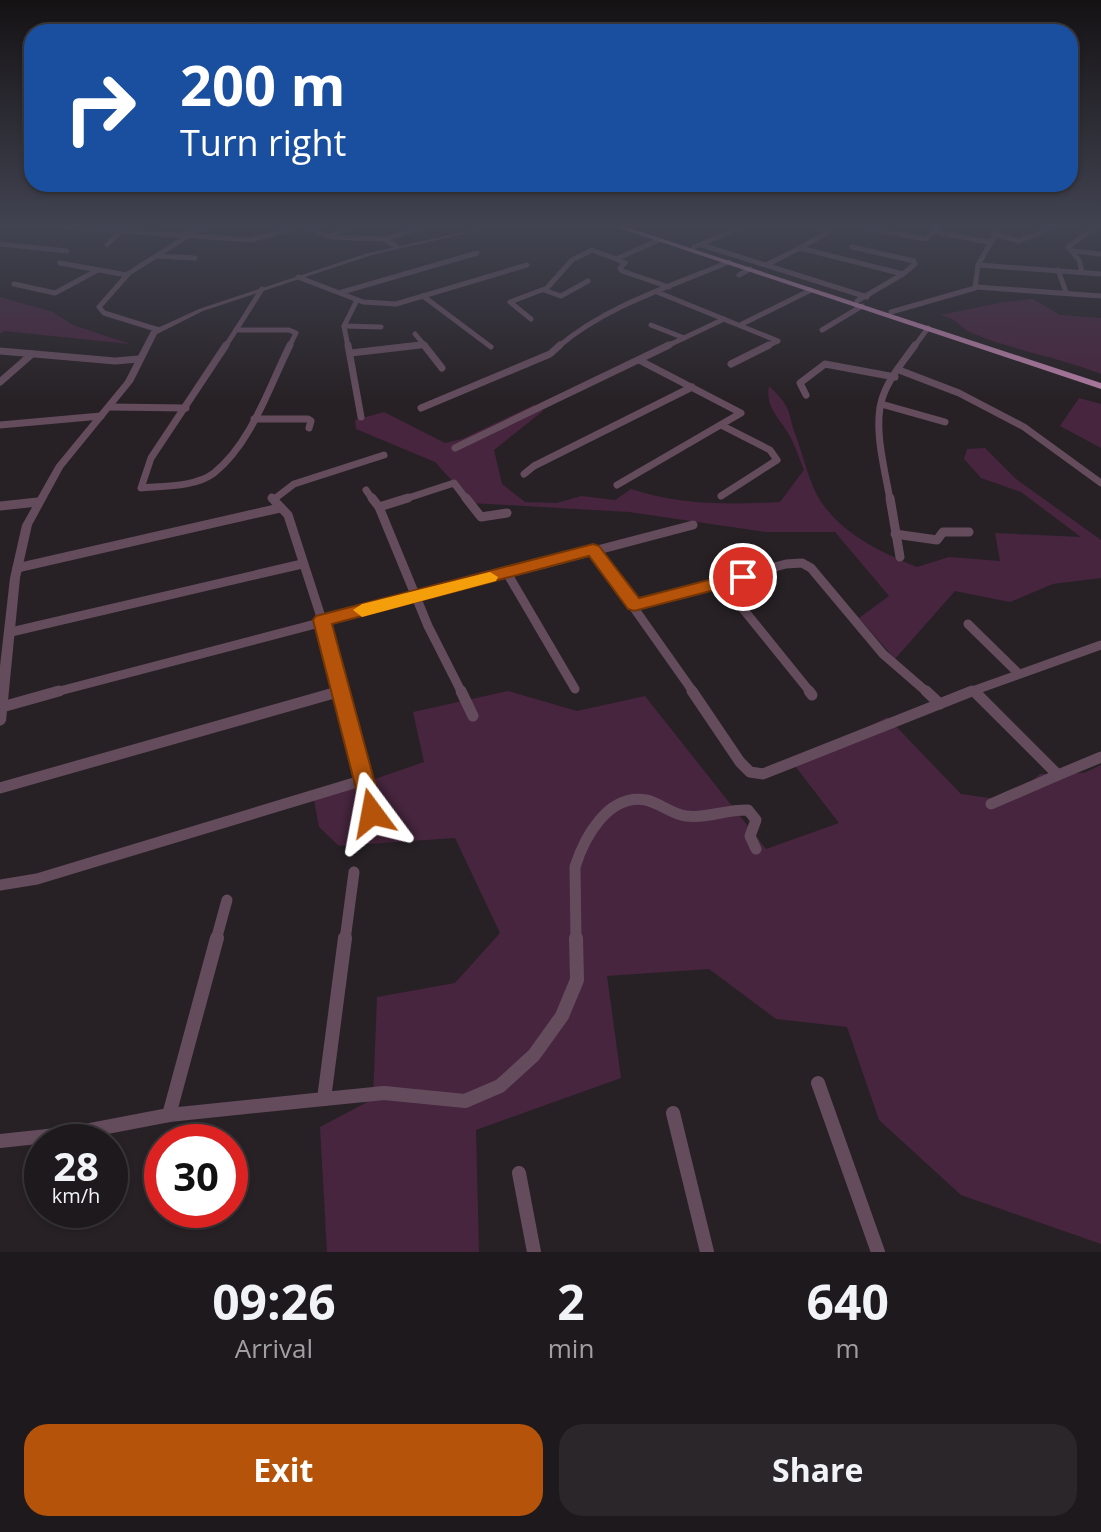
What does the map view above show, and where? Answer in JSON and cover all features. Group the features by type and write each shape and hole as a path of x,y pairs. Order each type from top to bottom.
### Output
{"highway":[{"path":"801,285 891,312 1101,383"},
{"path":"809,285 928,328 1101,383"}],"street":[{"path":"20,285 55,293 69,285"},
{"path":"119,285 99,310 159,330"},
{"path":"0,721 17,568 27,525 59,467 129,382 139,359 159,330 201,310 273,285"},
{"path":"322,285 357,300 396,304 458,285"},
{"path":"341,292 364,285"},
{"path":"531,319 510,302 544,290 548,285"},
{"path":"544,290 561,296 580,285"},
{"path":"664,285 669,287"},
{"path":"421,408 553,353 582,329 673,285"},
{"path":"826,285 867,297"},
{"path":"822,330 885,285"},
{"path":"1064,285 1066,292"},
{"path":"891,312 976,287 1101,296"},
{"path":"235,330 293,330 296,333 244,438 207,478 141,488 160,444 186,408 235,330 262,289"},
{"path":"742,324 811,290"},
{"path":"656,292 778,341 731,364"},
{"path":"423,296 491,347"},
{"path":"357,300 344,326 361,417"},
{"path":"455,448 724,319"},
{"path":"651,325 684,338"},
{"path":"344,326 381,327"},
{"path":"900,557 881,404 928,328"},
{"path":"415,334 442,368"},
{"path":"351,353 423,345"},
{"path":"0,351 115,361 139,359"},
{"path":"0,382 32,354"},
{"path":"617,485 741,411 639,360"},
{"path":"806,395 800,383 825,364 897,374 959,393 1024,427 1101,483"},
{"path":"524,474 534,466 692,387"},
{"path":"881,404 945,422"},
{"path":"109,407 186,408"},
{"path":"0,425 101,416"},
{"path":"254,419 308,419 311,421 309,428"},
{"path":"721,425 770,450 777,460 721,496"},
{"path":"372,813 322,620 288,515 271,498 280,490 384,455"},
{"path":"379,507 452,482 458,484 481,517 507,513"},
{"path":"366,490 379,507 415,597 473,716"},
{"path":"0,506 38,502"},
{"path":"17,568 280,508"},
{"path":"2,707 322,620 693,525"},
{"path":"895,534 937,540 943,532 969,532"},
{"path":"593,550 740,762 756,774 901,722 1018,673 1101,645"},
{"path":"634,605 793,563 807,565 883,654 940,704"},
{"path":"11,632 302,564"},
{"path":"507,573 575,689"},
{"path":"722,583 812,695"},
{"path":"968,624 1018,673"},
{"path":"0,788 342,691"},
{"path":"975,692 1058,775"},
{"path":"991,804 1101,757"},
{"path":"0,885 37,879 364,780"},
{"path":"0,1141 75,1133 169,1115 388,1093 464,1101 480,1097 510,1079 541,1046 574,993 577,980 575,867 579,850 589,835 621,803 644,799 687,816 748,810 756,820 750,834 756,849"},
{"path":"324,1099 354,872"},
{"path":"169,1115 227,900"},
{"path":"818,1083 878,1252"},
{"path":"673,1113 707,1252"},
{"path":"519,1173 534,1252"}],"shaded area":[{"path":"0,297 53,312 73,325 130,344 4,331 0,334"},
{"path":"1033,299 1060,315 1101,318 1101,374 988,339 940,315"},
{"path":"769,386 788,411 810,480 821,502 830,514 864,542 917,567 949,557 1000,561 995,533 1081,537 1021,492 981,478 964,459 967,449 985,448 1016,479 1101,540 1101,578 1053,584 1010,602 955,591 895,659 859,618 889,596 835,532 766,532 629,512 472,503 435,462 356,429 355,420 384,412 445,443 462,439 534,405 543,411 494,450 502,484 525,502 557,503 581,496 615,500 631,489 704,503 780,502 804,470 790,437 771,406"},
{"path":"1079,398 1101,404 1101,448 1060,426"},
{"path":"508,691 577,711 645,696 766,849 839,823 795,766 887,717 961,794 1011,801 1040,774 1084,773 1101,765 1101,1244 961,1195 879,1120 847,1027 776,1019 709,969 607,976 621,1078 476,1130 479,1252 327,1252 320,1127 373,1099 377,997 455,983 500,933 455,838 339,846 319,827 314,800 424,762 413,712"}],"slow traffic":[{"path":"362,610 490,577"}],"route":[{"path":"372,813 322,620 593,550 634,605 743,577"}]}
